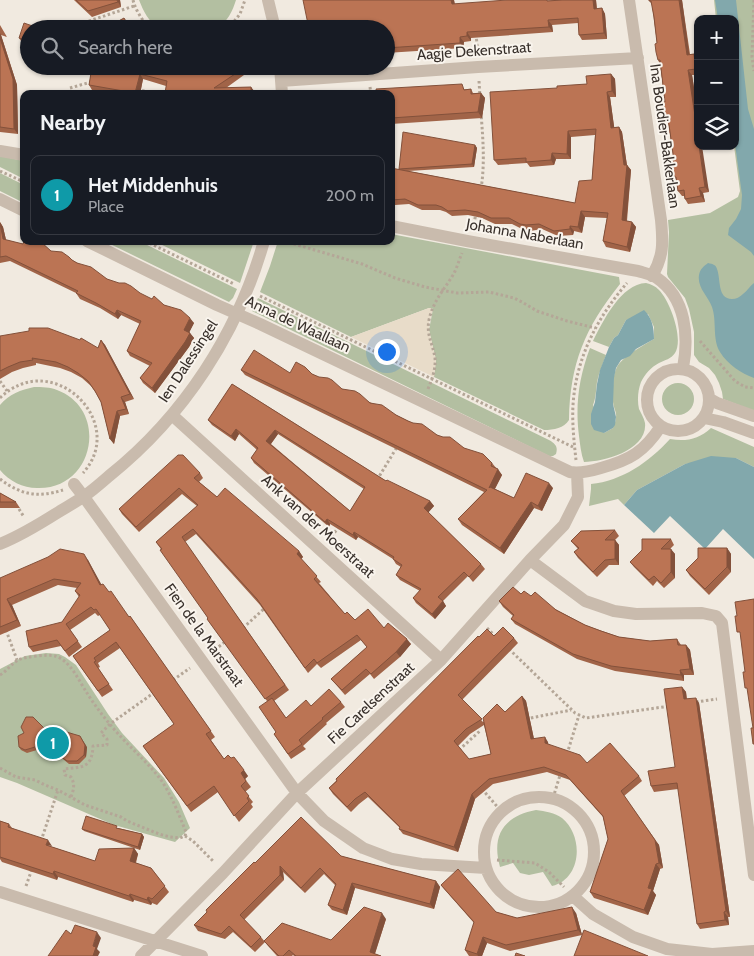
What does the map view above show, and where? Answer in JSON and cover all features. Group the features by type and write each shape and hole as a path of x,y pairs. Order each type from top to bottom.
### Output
{"street":[{"path":"268,0 273,20"},
{"name":"Ina Boudier-Bakkerlaan","path":"629,0 661,220 661,257 652,276"},
{"name":"Aagje Dekenstraat","path":"395,73 638,58"},
{"path":"281,75 282,90"},
{"name":"Aagje Dekenstraat","path":"281,81 365,75"},
{"path":"0,151 20,155"},
{"path":"0,199 20,209"},
{"name":"Johanna Naberlaan","path":"395,227 638,271 652,276"},
{"name":"Anna de Waallaan","path":"94,245 552,464 577,473"},
{"name":"Ien Dalessingel","path":"0,544 30,530 84,496 131,459 172,415 197,383 218,349 247,290 263,245"},
{"path":"652,276 662,282 676,299 684,320 686,349 683,368"},
{"path":"683,368 695,372 702,379 708,387 710,399 704,418 690,429 680,431 670,430 661,426 653,418 648,408 647,398 649,387 664,371 683,368"},
{"path":"710,399 754,416"},
{"name":"Ank van der Moerstraat","path":"172,415 441,660"},
{"path":"704,418 754,432"},
{"path":"577,473 602,468 632,457 661,426"},
{"name":"Fie Carelsenstraat","path":"140,956 224,873 297,793 441,660 530,560 564,525 578,496 577,473"},
{"path":"74,484 84,496"},
{"name":"Fien de la Marstraat","path":"84,496 297,793 324,821 363,848 392,859 421,864 485,863"},
{"path":"530,560 585,601 614,611 636,614 702,613 716,616 722,623 754,875"},
{"path":"538,796 553,798 566,803 584,820 592,836 594,847 593,867 583,886 573,896 557,905 545,908 525,906 516,903 498,890 485,863 483,849 488,829 500,811 517,800 538,796"},
{"path":"0,892 202,956"},
{"path":"573,896 593,914 633,937 667,949 712,954 754,951"}],"path":[{"path":"133,0 134,6 142,20"},
{"path":"235,20 240,14 245,0"},
{"path":"754,0 752,57 754,71"},
{"path":"92,20 134,6"},
{"path":"476,30 481,103"},
{"path":"70,88 92,82"},
{"path":"134,89 140,90"},
{"path":"480,190 484,172 481,112"},
{"path":"0,171 20,180"},
{"path":"421,402 428,391 435,366 428,326 432,309 458,265 469,241 477,207"},
{"path":"153,245 575,448"},
{"path":"298,245 362,264 409,283 457,293 490,292 514,298 537,311 595,328"},
{"path":"577,473 573,407 576,382 583,355 588,341 612,301 638,271"},
{"path":"686,334 698,339 735,381 745,387 754,388"},
{"path":"0,381 7,391"},
{"path":"0,398 7,391 27,382 51,382 73,392 82,400 94,420 96,432 96,444 88,467 74,484 62,490 45,495 24,493 0,479"},
{"path":"376,481 399,444"},
{"path":"320,550 342,524"},
{"path":"238,632 272,601"},
{"path":"478,619 498,638"},
{"path":"3,624 17,660"},
{"path":"171,682 231,638"},
{"path":"505,645 575,714 586,718 674,705"},
{"path":"0,675 17,660 49,654 58,656 73,670 91,699 110,724 161,780 168,790 179,815 186,832 185,836"},
{"path":"71,797 74,781 71,777 65,775 64,769 84,766 91,761 93,746 107,745 107,739 101,733 110,724 156,692"},
{"path":"693,702 732,697"},
{"path":"525,720 572,710"},
{"path":"565,760 579,715"},
{"path":"453,755 481,730"},
{"path":"0,768 16,777 35,780 85,805 121,817 159,834 180,838 185,836"},
{"path":"553,798 562,768"},
{"path":"477,783 500,811"},
{"path":"40,845 58,790"},
{"path":"185,836 211,857 224,873"},
{"path":"22,900 34,863"},
{"path":"485,863 535,863 549,872 573,896"}],"green space":[{"path":"139,0 236,0 227,20 149,20"},
{"path":"714,0 754,0 754,411 723,399 715,375 709,368 699,362 694,355 694,332 689,309 685,298 667,274 668,220 710,213 738,197 740,191 735,150 739,150 739,15 716,15"},
{"path":"0,156 20,160 20,177 0,167"},
{"path":"0,173 20,183 20,201 0,191"},
{"path":"395,235 619,277 620,284 597,316 582,347 572,381 569,420 558,428 544,430 434,377 436,360 429,330 433,309 429,308 351,337 260,292 277,245 395,245"},
{"path":"112,245 147,245 237,289 229,302"},
{"path":"162,245 253,245 240,283"},
{"path":"646,283 653,285 663,295 671,311 678,339 675,353 670,358 653,367 641,382 638,402 645,423 644,432 640,440 623,453 613,457 584,462 581,452 577,413 579,391 586,359 590,348 606,355 598,378 593,405 604,433 613,428 616,420 613,389 614,375 617,367 628,356 654,339 654,327 648,314 626,320 609,347 593,341 608,314 621,297 637,285"},
{"path":"258,298 549,440 556,446 556,454 549,456 252,311"},
{"path":"678,383 684,384 689,388 693,393 693,405 689,410 684,414 678,415 672,414 667,410 663,405 662,399 663,393 667,388 672,384"},
{"path":"34,387 54,389 74,400 84,414 89,430 88,447 82,463 72,476 56,485 37,488 17,483 0,470 0,405 16,393"},
{"path":"711,428 754,447 754,467 736,458 685,464 637,490 624,505 618,499 589,506 591,484 624,475 644,463 670,439 692,439 702,435"},
{"path":"46,653 59,654 76,665 122,733 164,778 179,802 190,828 175,842 114,825 0,777 0,669 25,656"},
{"path":"536,810 550,812 562,818 574,835 576,856 574,866 562,882 552,886 543,872 529,875 520,873 513,863 500,867 497,845 503,829 508,822 516,817"}],"shaded area":[{"path":"429,308 433,309 429,330 436,360 434,377 351,337"}],"water":[{"path":"715,0 736,0 738,15 717,15"},
{"path":"739,27 748,109 754,129 754,256 728,235 729,228 741,209 742,195 736,150 739,150"},
{"path":"708,263 717,268 720,288 727,298 739,297 754,283 754,378 731,365 723,357 718,347 712,307 701,288 699,280 700,271"},
{"path":"644,310 652,323 654,339 621,360 616,368 614,378 613,404 616,417 615,425 604,433 594,430 591,424 591,414 595,402 600,370 609,347 626,320"},
{"path":"711,456 736,458 754,467 754,559 723,529 705,549 670,516 654,533 624,505 637,490 685,464"}],"building":[{"path":"76,0 117,0 118,2 88,11"},
{"path":"303,0 451,0 452,4 507,0 593,0 594,9 602,8 604,33 579,35 578,18 548,20 549,27 467,32 467,36 460,37 460,43 395,47 395,20 307,20"},
{"path":"679,0 687,55 694,54 694,69 688,70 694,109 694,150 700,150 705,187 699,188 701,196 685,199 684,190 678,191 676,177 674,177 672,161 674,161 668,118 666,119 663,102 665,102 660,60 658,60 655,44 657,43 654,17 651,1 649,1"},
{"path":"0,38 13,79 14,129 0,127"},
{"path":"611,74 612,91 607,92 611,128 619,127 624,165 627,165 622,220 632,222 627,247 603,241 608,213 581,211 578,227 570,226 570,229 554,231 539,224 520,224 509,218 491,218 478,212 465,210 448,211 436,205 418,205 405,199 395,200 395,169 575,203 579,181 592,180 596,129 568,131 567,154 552,153 551,160 526,162 526,158 494,160 490,92 557,88 557,86 587,84 586,76"},
{"path":"91,75 140,75 136,90 118,90 89,85"},
{"path":"144,75 234,75 214,88 251,87 251,90 166,90 167,81"},
{"path":"462,84 464,90 471,89 471,94 481,93 478,112 395,118 395,90 376,89"},
{"path":"403,132 475,145 472,164 399,169"},
{"path":"0,223 3,239 20,243 20,245 44,245 51,251 62,252 77,263 91,267 107,279 125,283 152,299 154,296 164,305 181,310 190,318 184,330 190,333 152,388 140,378 152,363 127,351 141,321 117,310 115,314 76,293 78,291 6,256 0,257"},
{"path":"29,328 48,328 80,340 81,338 98,348 101,340 130,394 121,397 126,409 117,411 110,439 101,402 88,381 78,373 56,362 32,358 33,360 20,362 0,371 0,336 29,331"},
{"path":"254,350 290,373 296,362 312,374 332,380 342,389 355,391 370,403 382,405 408,421 422,424 437,435 450,437 464,448 483,454 492,463 491,466 498,469 489,488 514,498 526,473 549,483 538,506 531,502 500,548 458,519 487,490 241,370"},
{"path":"232,384 386,481 430,501 424,508 481,564 469,577 464,572 438,597 443,601 432,614 413,598 421,589 396,575 402,565 393,559 394,557 354,532 353,535 327,519 325,522 251,458 258,448 236,429 231,436 208,420","holes":["275,430 365,487 350,511 266,441"]},
{"path":"178,455 183,455 200,473 194,478 217,497 225,488 299,551 297,554 317,576 314,579 345,614 347,612 355,620 368,609 384,628 388,623 407,639 396,652 371,674 366,669 342,690 331,679 367,647 357,635 317,663 314,659 305,668 257,599 193,529 182,537 285,685 265,699 207,619 156,542 198,505 179,488 136,527 119,509"},
{"path":"0,493 16,502 0,502"},
{"path":"615,530 605,540 615,540 615,559 605,560 593,572 574,552 579,548 571,541 581,531"},
{"path":"642,539 671,539 661,549 671,549 671,572 661,583 654,576 649,580 630,562 642,550"},
{"path":"698,548 727,548 727,567 705,589 686,570 698,558"},
{"path":"60,549 84,554 100,585 103,584 109,592 111,591 211,731 206,734 224,759 228,755 231,758 234,757 244,770 241,773 246,781 241,786 249,796 247,798 249,801 234,816 214,786 187,806 143,746 174,724 116,642 94,658 96,661 94,662 109,684 98,691 73,656 110,630 96,609 94,610 91,607 66,624 78,641 65,651 57,640 29,647 26,631 62,622 80,595 75,591 81,583 54,579 7,599 17,620 0,627 0,578 48,557"},
{"path":"513,587 521,594 524,591 531,596 535,592 556,610 585,625 619,637 650,641 677,639 678,645 686,645 690,669 680,670 681,675 611,666 573,654 511,619 514,615 499,601"},
{"path":"754,599 753,744 751,728 753,728 747,688 745,688 740,632 737,632 735,602"},
{"path":"503,627 514,638 458,695 482,719 466,729 454,741 469,759 491,754 483,718 497,704 505,712 522,696 531,739 545,737 545,743 580,755 587,763 610,743 639,776 621,791 655,840 659,863 656,864 648,888 652,889 644,910 590,892 608,839 603,816 566,775 544,767 489,779 472,794 454,847 399,829 400,827 365,792 347,807 329,788 478,636 487,629 494,636"},
{"path":"682,687 684,699 696,698 726,911 724,912 725,920 697,924 677,783 651,786 648,771 675,767 664,689"},
{"path":"329,689 341,702 299,740 302,744 288,754 259,707 272,698 286,718 306,700 311,706"},
{"path":"26,717 33,717 44,728 35,747 25,750 19,747 18,736 24,733 21,727"},
{"path":"63,731 80,736 85,745 84,755 77,761 67,761 56,753"},
{"path":"86,816 117,826 116,828 142,834 138,847 82,829"},
{"path":"301,817 341,856 436,881 430,904 352,883 343,910 328,905 336,884 320,868 301,888 280,866 280,875 240,915 261,937 251,947 229,926 221,934 194,925 207,912 206,910"},
{"path":"0,821 9,824 8,827 48,840 46,845 95,861 99,849 134,848 130,861 151,868 165,886 152,899 148,897 147,900 130,894 129,896 54,871 53,874 0,857"},
{"path":"458,869 496,912 517,918 572,907 578,930 506,945 483,937 477,954 465,950 474,922 441,885"},
{"path":"364,907 382,913 370,952 381,956 296,956 289,950 283,956 279,956 264,941 282,923 331,940"},
{"path":"75,925 97,932 93,946 96,947 93,956 48,956 66,930 71,934"},
{"path":"584,930 648,956 574,956"}],"place":[{"name":"Het Middenhuis","path":"53,743"}]}
